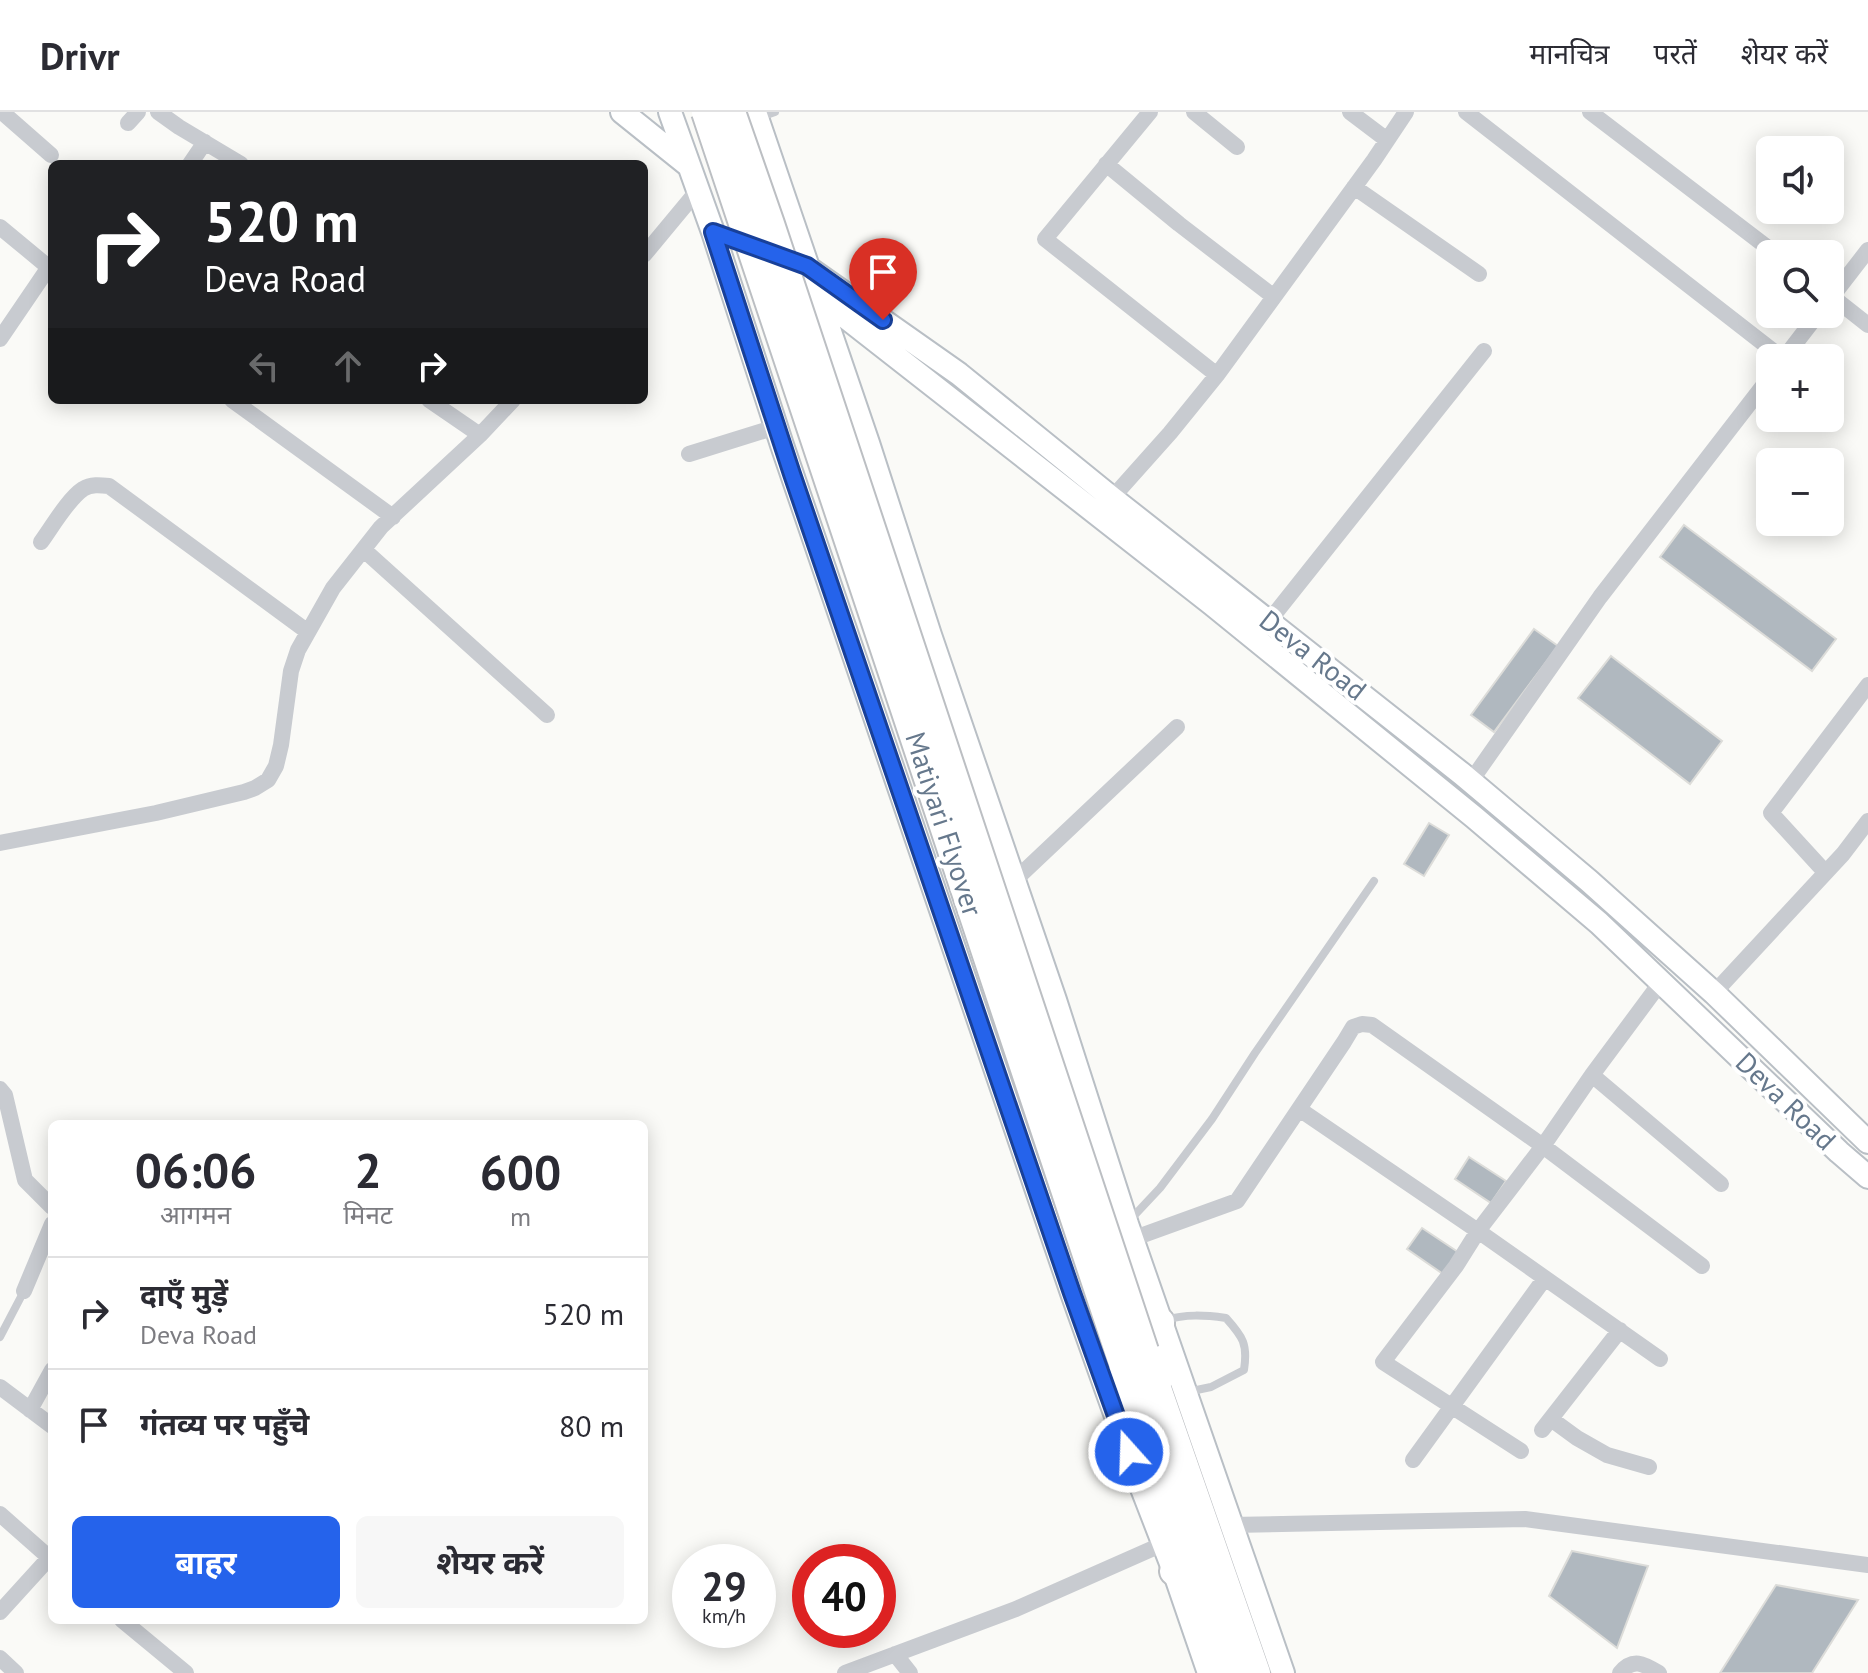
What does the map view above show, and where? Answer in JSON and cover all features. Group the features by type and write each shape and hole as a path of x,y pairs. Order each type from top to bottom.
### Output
{"highway":[{"name":"Matiyari Flyover","path":"706,112 1133,1357 1172,1395 1256,1673"},
{"name":"Matiyari Flyover","path":"755,114 1133,1357 1174,1539 1206,1595 1233,1673"},
{"path":"1160,1322 1172,1395"},
{"path":"1174,1571 1206,1595"}],"street":[{"path":"2,112 51,155"},
{"path":"158,112 234,160"},
{"path":"622,112 689,166"},
{"path":"670,112 1067,1278 1138,1478 1174,1539 1174,1571 1209,1673"},
{"path":"1150,112 1045,239 1217,375"},
{"path":"1194,112 1237,147"},
{"path":"1350,112 1387,140"},
{"path":"1112,498 1217,375 1406,112"},
{"path":"1466,112 1765,344"},
{"path":"1590,112 1758,240"},
{"path":"755,114 1055,1000 1160,1322"},
{"path":"193,160 205,142"},
{"path":"1106,164 1274,297"},
{"path":"1354,187 1479,274"},
{"path":"648,250 698,190"},
{"path":"0,227 48,266"},
{"name":"Deva Road","path":"713,232 807,266 959,374 1471,781 1714,993 1868,1142"},
{"path":"1844,280 1868,250"},
{"name":"Deva Road","path":"723,262 834,308 1212,604 1451,797 1599,923 1868,1177"},
{"path":"0,339 48,271"},
{"path":"1844,307 1868,325"},
{"path":"1794,344 1807,328"},
{"path":"1269,621 1484,351"},
{"path":"1471,781 1600,597 1756,395"},
{"path":"238,404 393,517"},
{"path":"435,404 480,435"},
{"path":"0,843 229,796 255,788 268,780 276,766 281,745 291,671 298,650 333,588 381,527 509,404"},
{"path":"689,454 776,427"},
{"path":"41,542 83,489 96,485 109,486 308,632"},
{"path":"364,550 547,715"},
{"path":"1825,872 1771,813 1868,685"},
{"path":"1014,881 1177,727"},
{"path":"1714,993 1843,854 1868,821"},
{"path":"1521,1451 1383,1362 1661,982"},
{"path":"1129,1232 1237,1201 1353,1027 1362,1024 1372,1025 1543,1146 1702,1266"},
{"path":"1592,1075 1721,1184"},
{"path":"0,1089 5,1095 25,1180 48,1203"},
{"path":"1299,1109 1660,1359"},
{"path":"24,1291 48,1234"},
{"path":"1413,1460 1545,1278"},
{"path":"1620,1330 1546,1424 1607,1455 1649,1467"},
{"path":"30,1410 48,1377"},
{"path":"0,1387 48,1423"},
{"path":"1172,1395 1231,1525 1283,1673"},
{"path":"0,1514 48,1555"},
{"path":"1231,1525 1525,1519 1868,1565"},
{"path":"845,1673 1016,1609 1174,1539"},
{"path":"0,1612 48,1561"},
{"path":"127,1624 186,1673"},
{"path":"895,1654 910,1673"},
{"path":"0,1658 16,1673"},
{"path":"1620,1673 1633,1662 1659,1673"}],"lane":[{"path":"1129,1232 1212,1119 1374,881"},
{"path":"0,1337 24,1291"},
{"path":"1160,1322 1178,1316 1226,1318 1243,1337 1244,1370 1211,1387 1172,1395"}],"building":[{"path":"1684,525 1836,639 1812,671 1660,557"},
{"path":"1534,629 1558,646 1494,732 1471,715"},
{"path":"1611,656 1722,741 1690,784 1578,698"},
{"path":"1429,823 1449,835 1424,876 1404,864"},
{"path":"1469,1157 1506,1181 1491,1203 1455,1179"},
{"path":"1422,1228 1458,1252 1443,1274 1407,1249"},
{"path":"1572,1551 1648,1566 1617,1648 1549,1596"},
{"path":"1776,1585 1858,1600 1812,1673 1720,1673"}],"route":[{"path":"883,320 807,266 713,232 792,474 1129,1452"}]}
